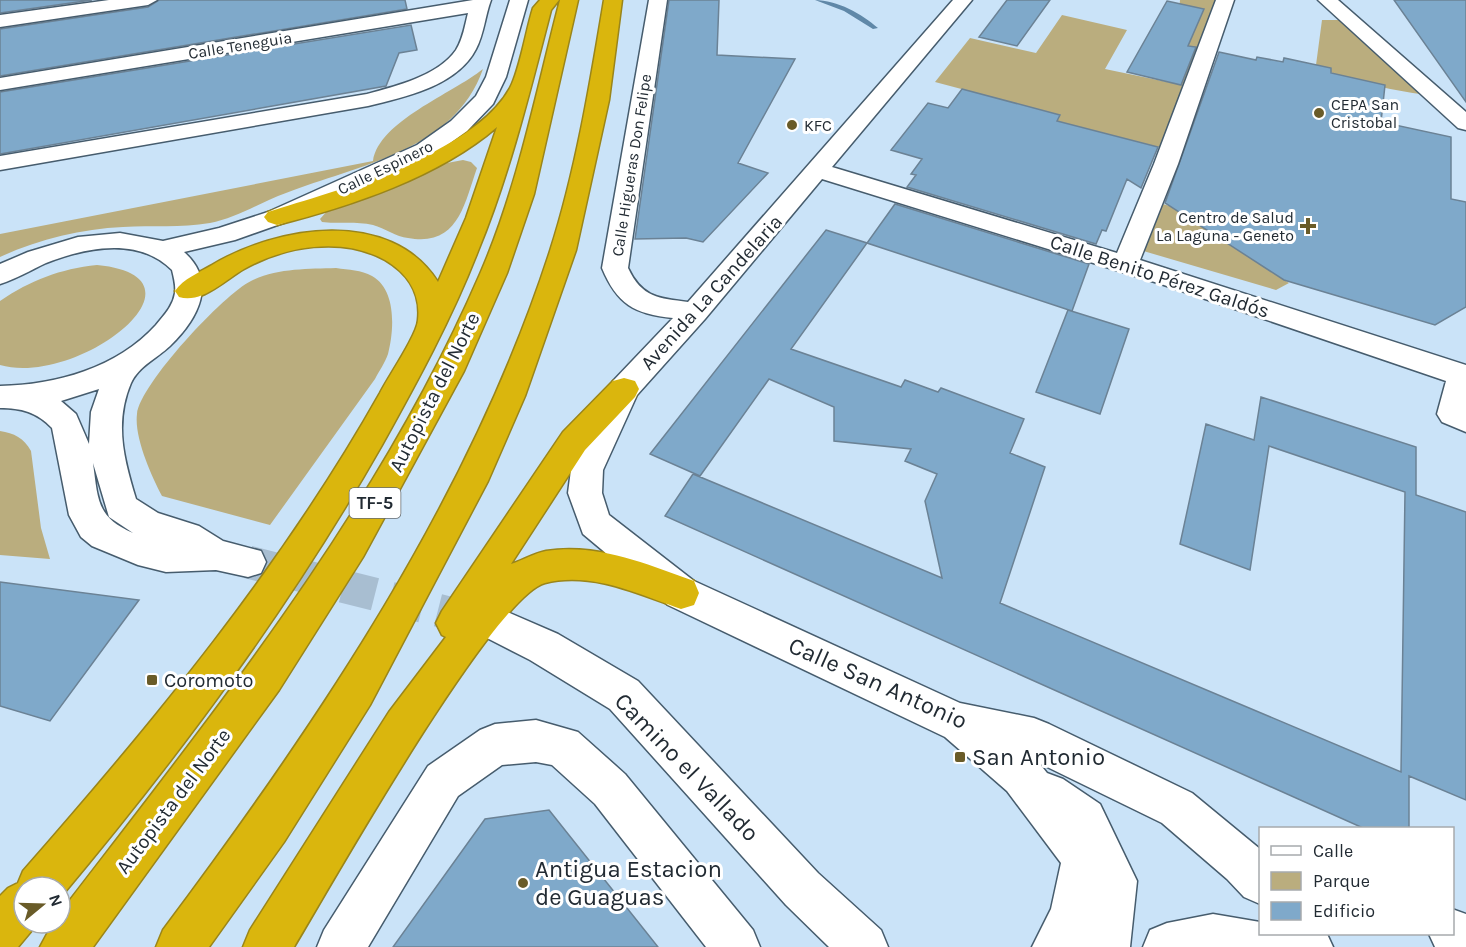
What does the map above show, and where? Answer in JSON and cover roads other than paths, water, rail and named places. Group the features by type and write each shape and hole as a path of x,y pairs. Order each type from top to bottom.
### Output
{"highway":[{"path":"49,875 141,767 243,632 319,521 385,412 450,286 510,131 542,8 550,0"},
{"name":"Autopista del Norte","path":"64,947 265,677 351,546 449,371 494,273 522,194 569,0"},
{"path":"180,947 268,826 356,691 471,481 510,396 563,250 598,100 613,0"},
{"path":"277,217 390,179 453,150 509,104 522,82"},
{"path":"189,291 236,262 270,248 313,239 359,240 395,253 420,275 430,295 432,319"},
{"path":"403,726 431,660 514,529 574,441 624,389"},
{"path":"267,947 403,726 491,606 519,577 545,567 586,565 621,572 681,593"},
{"path":"0,932 12,918"}],"street":[{"path":"0,21 148,0"},
{"name":"Calle Espinero","path":"163,249 226,234 277,217 425,150 459,126 485,99 496,77 519,0"},
{"name":"Calle Higueras Don Felipe","path":"658,0 615,268 622,288 637,301 694,312"},
{"name":"Avenida La Candelaria","path":"681,593 595,524 585,493 587,470 624,389 694,312 963,0"},
{"path":"1125,264 1166,164 1225,0"},
{"path":"1327,0 1466,123"},
{"path":"0,163 368,100 404,91 453,63 465,53 481,3"},
{"name":"Calle Teneguia","path":"0,84 481,3"},
{"name":"Calle Benito Pérez Galdós","path":"817,170 1171,278 1462,375 1460,417"},
{"path":"0,275 51,252 85,244 145,243 163,249 185,268 189,291 183,309 171,327 152,345 127,362 87,381 13,398"},
{"path":"127,362 115,386 107,412 105,448 121,507 148,525 187,536 214,554"},
{"path":"13,398 50,408 64,421 73,438 83,505 89,522 101,535 127,546 173,557 214,554 248,562"},
{"name":"Calle San Antonio","path":"681,593 957,722 1034,739 1259,846"},
{"name":"Camino el Vallado","path":"498,626 544,647 624,695 801,889 864,947"},
{"path":"957,722 1022,776 1085,819 1114,881 1106,947"},
{"path":"341,947 443,781 495,745 536,741 563,747 610,789 736,947"},
{"path":"1022,776 1085,857 1073,917 1056,947"},
{"name":"Calle San Antonio","path":"1177,808 1243,863 1259,880"},
{"name":"Camino el Vallado","path":"801,889 832,947"},
{"path":"1167,947 1213,938 1268,947"}],"waterway":[{"path":"818,0 846,10 875,28"}],"tunnel":[{"path":"248,562 476,620"},
{"path":"471,619 484,622"}],"place":[{"name":"CEPA San Cristobal","path":"1319,113"},
{"name":"KFC","path":"792,125"},
{"name":"Centro de Salud La Laguna - Geneto","path":"1308,226"},
{"name":"Coromoto","path":"152,680"},
{"name":"San Antonio","path":"960,757"},
{"name":"Antigua Estacion de Guaguas","path":"523,883"}]}
